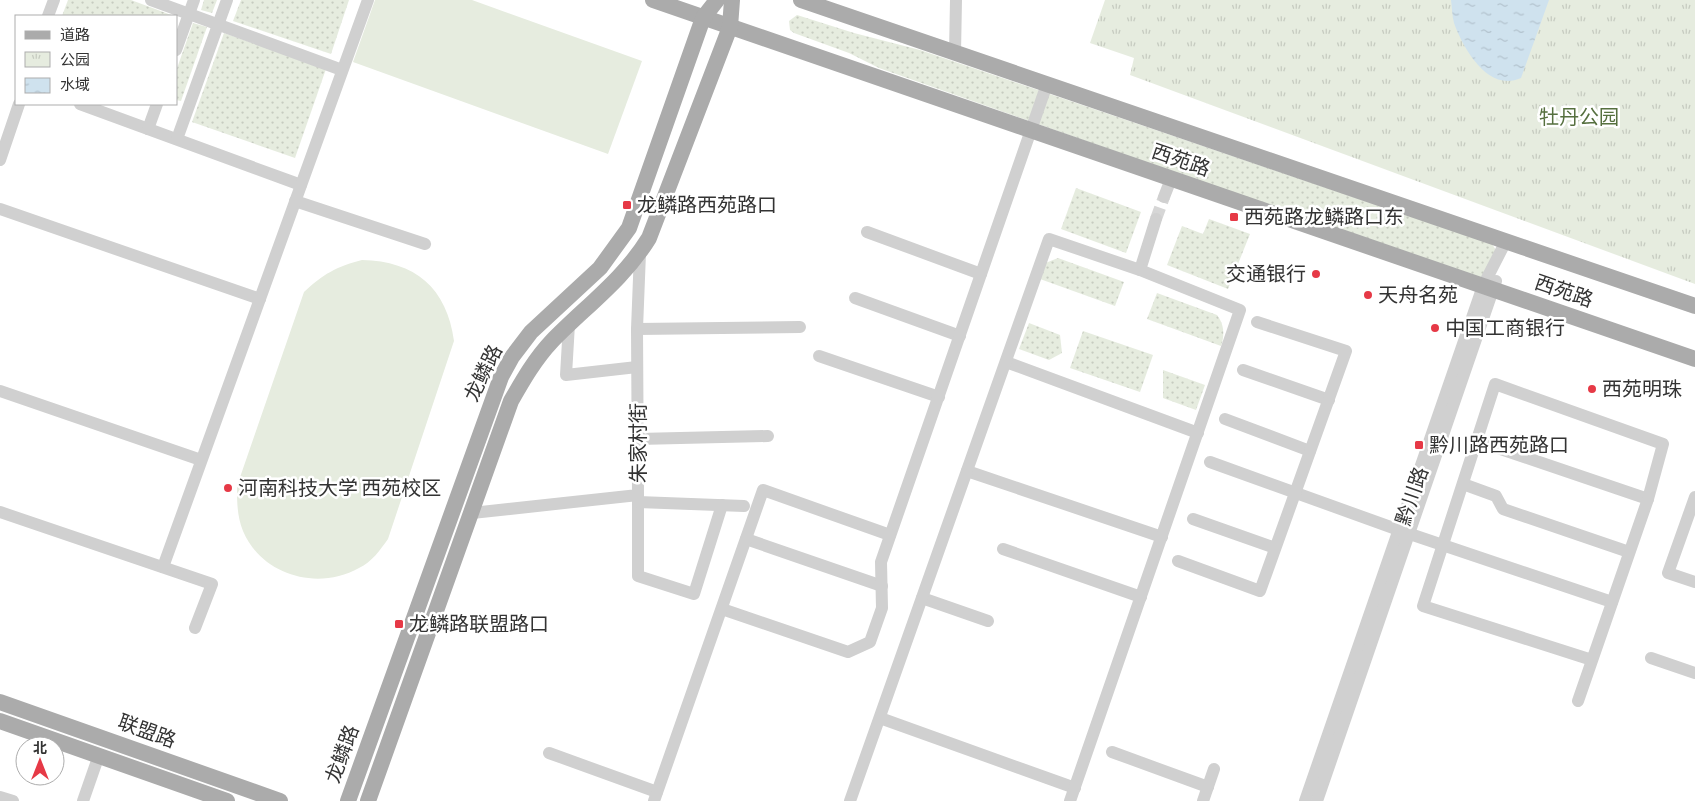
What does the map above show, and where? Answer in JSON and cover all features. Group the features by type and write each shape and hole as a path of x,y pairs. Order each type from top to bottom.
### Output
{"main road":[{"name":"西苑路","path":"653,0 1695,359"},
{"name":"龙鳞路","path":"348,801 501,377 512,357 531,332 600,268 629,228 703,18 717,0"},
{"name":"龙鳞路","path":"368,801 511,401 534,362 569,324 614,282 640,253 649,238 730,27 732,0"},
{"name":"西苑路","path":"801,0 1695,306"},
{"name":"联盟路","path":"0,702 280,801"},
{"name":"联盟路","path":"0,721 99,755 208,798 227,801"}],"street":[{"path":"48,15 54,0"},
{"path":"151,0 342,70"},
{"path":"178,44 194,0"},
{"path":"177,139 227,0"},
{"path":"163,567 368,0"},
{"path":"955,53 956,0"},
{"path":"722,608 848,652 870,642 882,608 881,562 1047,84"},
{"path":"0,160 19,105"},
{"path":"83,105 301,185"},
{"path":"148,129 157,105"},
{"path":"1164,197 1171,178"},
{"path":"295,201 425,244"},
{"path":"0,209 260,299"},
{"path":"1140,270 1156,219"},
{"path":"867,232 981,274"},
{"path":"850,801 1049,239 1140,270 1240,310 1070,801"},
{"name":"黔川路","path":"1317,801 1405,532 1488,288 1506,241"},
{"name":"朱家村街","path":"472,513 638,499 636,329 640,253"},
{"path":"855,298 960,336"},
{"path":"1178,561 1260,591 1346,351 1257,322"},
{"path":"569,324 566,375 637,367"},
{"path":"636,329 800,327"},
{"path":"820,356 939,397"},
{"path":"1006,362 1198,432"},
{"path":"1243,370 1328,400"},
{"path":"1578,701 1648,499 1663,444 1496,384 1423,606 1592,660"},
{"path":"0,391 201,460"},
{"path":"1225,420 1310,451"},
{"path":"638,439 768,436"},
{"path":"1477,440 1648,499"},
{"path":"1210,462 1405,532 1612,602"},
{"path":"967,471 1162,537"},
{"path":"1463,484 1496,496 1503,509 1629,552"},
{"path":"549,753 656,797 763,490 890,535"},
{"path":"1695,497 1668,573 1695,582"},
{"path":"722,505 694,594 638,576 638,499 744,506"},
{"path":"0,512 212,584 195,628"},
{"path":"1192,518 1276,548"},
{"name":"黔川路","path":"1306,801 1405,532"},
{"path":"746,539 882,586"},
{"path":"1003,549 1141,596"},
{"path":"922,598 988,621"},
{"path":"1651,658 1695,673"},
{"path":"880,718 1075,788"},
{"path":"1112,752 1208,787"},
{"path":"83,801 99,755"},
{"path":"1203,801 1214,769"},
{"path":"0,797 13,801"}],"green space":[{"path":"68,0 131,0 171,15 62,15"},
{"path":"204,0 217,0 212,13 201,10"},
{"path":"241,0 349,0 331,54 233,21"},
{"path":"375,0 472,0 642,61 608,154 353,62"},
{"name":"牡丹公园","path":"1105,0 1695,0 1695,284 1130,75 1134,58 1090,43"},
{"path":"797,15 854,33 920,50 1492,244 1496,250 1480,280 879,68 849,53 794,33 790,30 789,21"},
{"path":"193,23 207,27 181,101 178,100 178,65"},
{"path":"224,33 326,69 295,158 192,122"},
{"path":"1076,188 1141,212 1126,253 1061,229"},
{"path":"1209,219 1250,234 1228,289 1167,265 1182,226 1203,234"},
{"path":"1058,258 1124,282 1115,306 1040,279 1043,264"},
{"path":"362,260 398,266 413,272 425,281 436,292 444,306 454,341 388,539 372,559 359,568 343,575 309,578 293,575 277,569 263,559 252,546 243,531 240,520 237,486 304,292 330,272"},
{"path":"1157,293 1217,315 1223,330 1221,346 1147,319"},
{"path":"1029,323 1060,335 1062,353 1049,360 1019,349"},
{"path":"1083,331 1153,355 1140,392 1070,368"},
{"path":"1163,370 1205,385 1196,410 1163,398"}],"water":[{"path":"1451,0 1549,0 1521,78 1509,81 1498,79 1488,74 1479,66 1470,55 1458,33 1453,20"}],"tunnel":[{"path":"1156,219 1164,197"}],"place":[{"name":"龙鳞路西苑路口","path":"627,205"},
{"name":"西苑路龙鳞路口东","path":"1234,217"},
{"name":"交通银行","path":"1316,274"},
{"name":"天舟名苑","path":"1368,295"},
{"name":"中国工商银行","path":"1435,328"},
{"name":"西苑明珠","path":"1592,389"},
{"name":"黔川路西苑路口","path":"1419,445"},
{"name":"河南科技大学 西苑校区","path":"228,488"},
{"name":"龙鳞路联盟路口","path":"399,624"}]}
